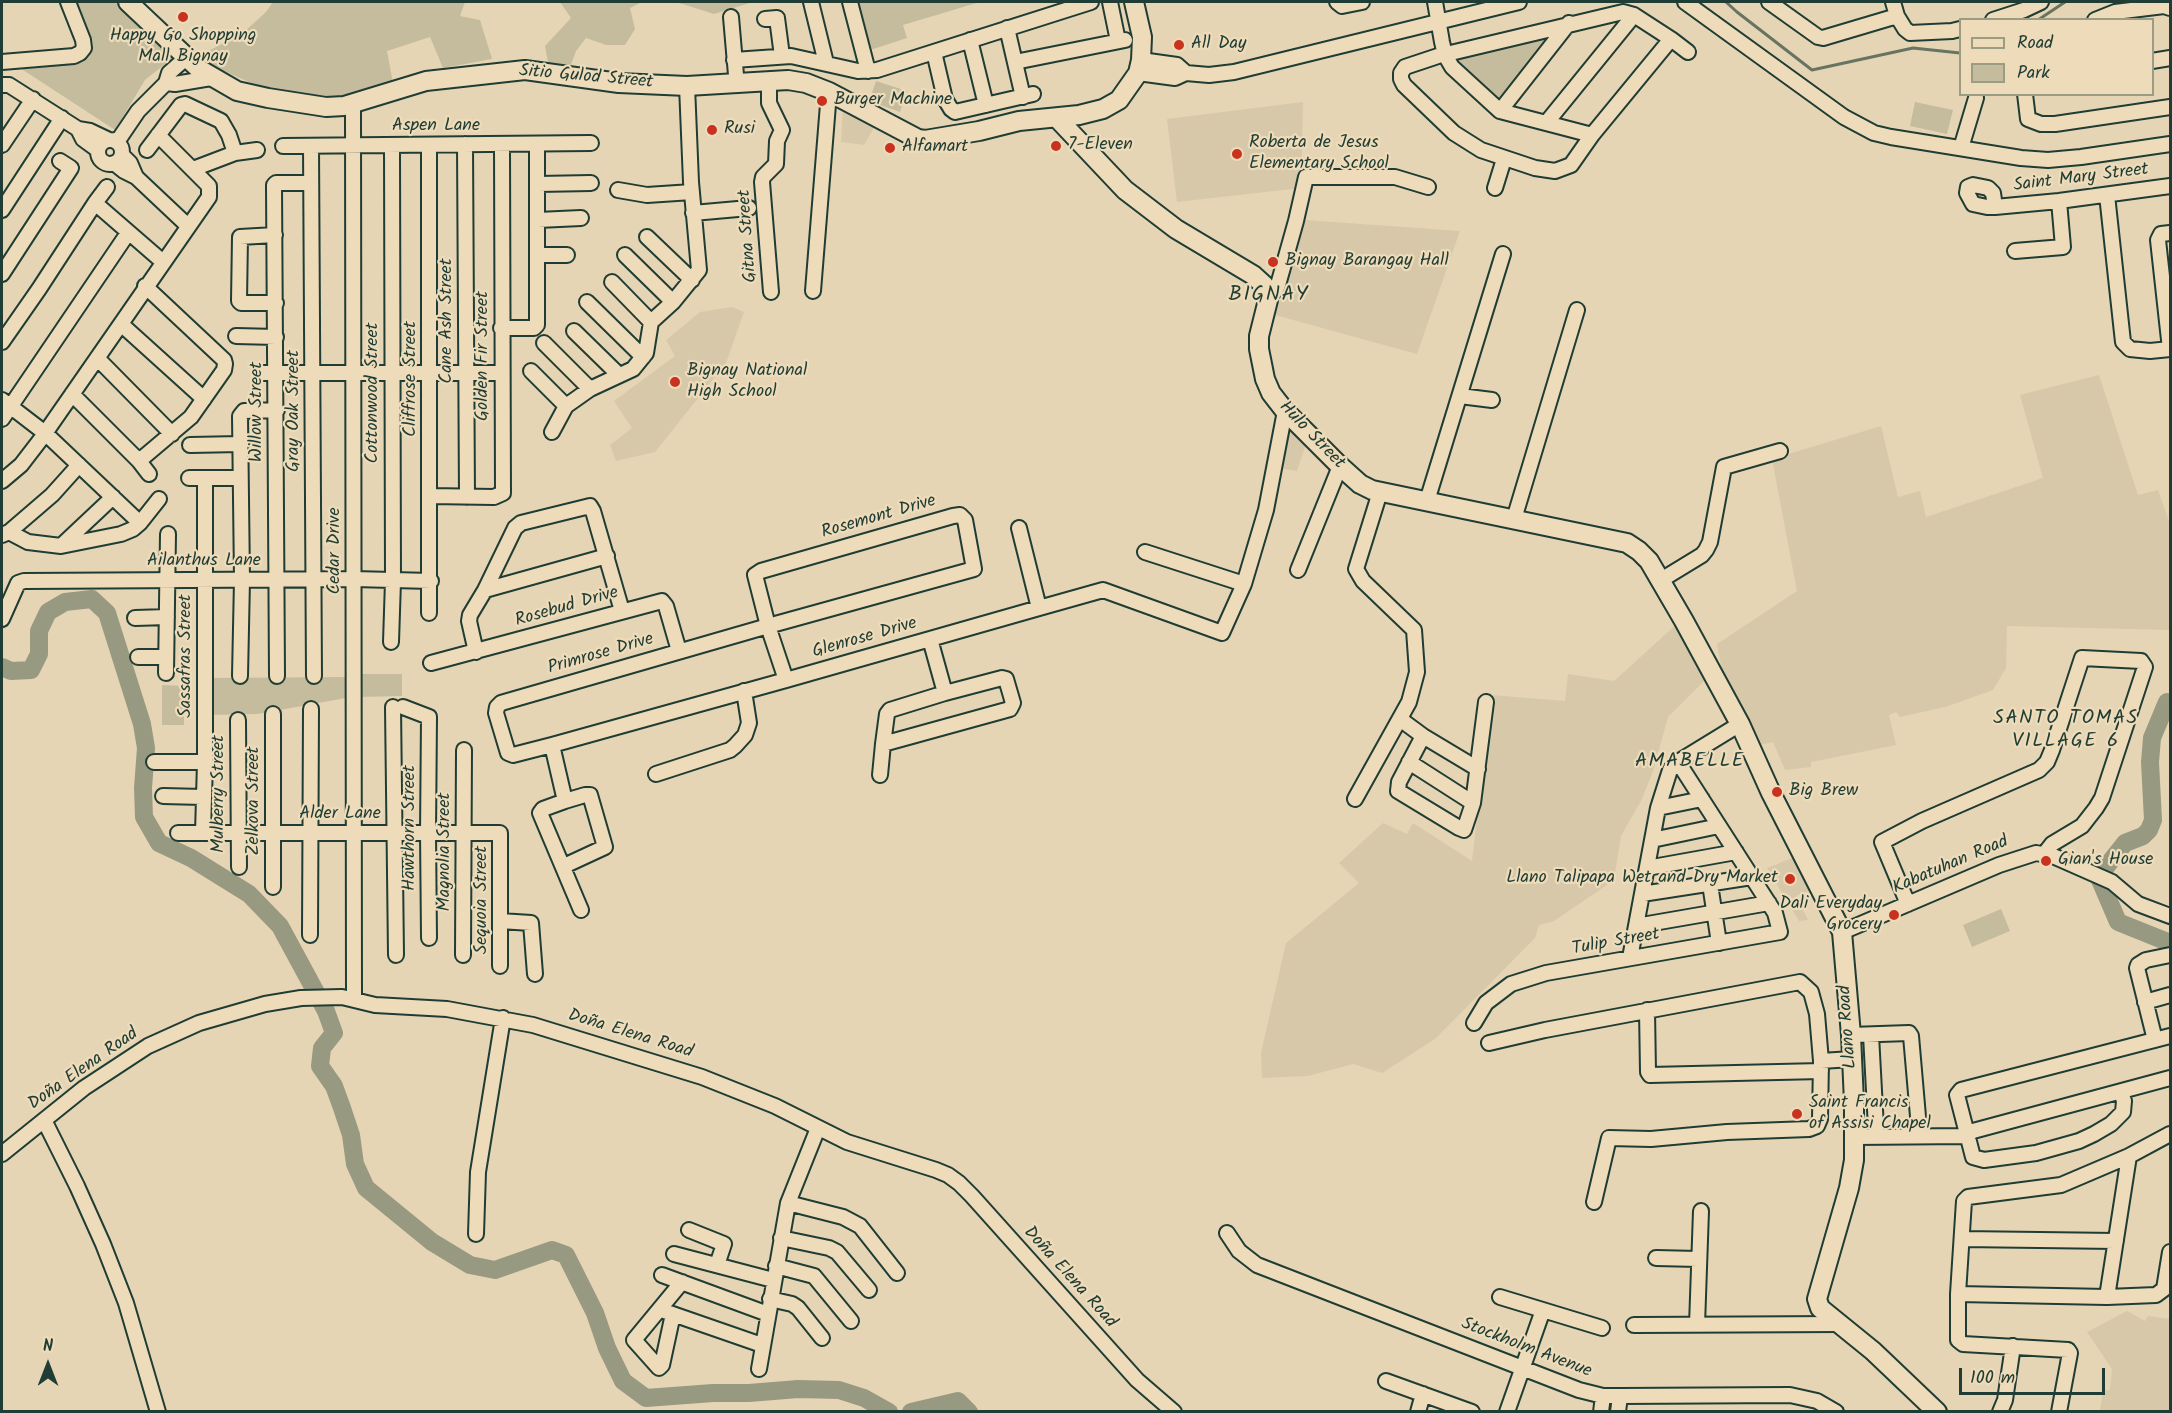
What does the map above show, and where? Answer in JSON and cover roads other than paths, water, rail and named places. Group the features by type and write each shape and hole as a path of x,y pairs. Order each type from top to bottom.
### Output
{"main road":[{"name":"Sitio Gulod Street","path":"128,2 186,58 212,78 237,91 326,107 344,106 426,81 525,69 619,82 687,86 788,80 806,83 829,92 918,139 925,140 979,131 1019,121 1057,118 1104,109 1119,100 1140,67"},
{"path":"1134,2 1142,37 1140,67"},
{"path":"1057,118 1125,190 1176,229 1260,280 1269,296"},
{"name":"Hulo Street","path":"1269,296 1259,336 1261,364 1270,393 1285,411 1360,484 1380,492 1627,543 1644,556 1661,580 1684,621"},
{"name":"Llano Road","path":"1684,621 1740,724 1771,793 1842,932 1851,1035 1854,1160 1849,1188 1817,1299 1820,1308 1841,1324 1937,1412"}],"street":[{"path":"2,62 74,56 80,53 84,48 83,40 68,2"},
{"path":"811,2 826,63"},
{"path":"850,2 868,71"},
{"path":"734,60 782,56 800,57 858,71 888,68 1091,2"},
{"path":"1015,62 1122,41 1110,2"},
{"path":"1338,2 1342,6 1362,2"},
{"path":"1435,2 1445,54 1456,71 1500,111 1592,135"},
{"path":"1140,67 1176,78 1185,73 1209,75 1234,72 1519,2"},
{"path":"1685,2 1858,126 1891,137 2021,158 2048,160 2170,144"},
{"path":"1769,2 1818,37 1823,38 1898,16"},
{"path":"1893,2 1905,29 1910,33 1952,32 1959,29"},
{"path":"1999,18 2041,2"},
{"path":"2100,18 2115,12 2164,6 2170,8"},
{"path":"1671,39 1592,135 1571,165 1555,171 1535,168 1481,150 1454,133 1404,85 1401,79 1401,73 1405,67 1445,54 1623,12 1634,15 1671,39 1688,52"},
{"path":"1547,122 1634,15"},
{"path":"731,17 735,75"},
{"path":"765,19 777,18 782,56"},
{"path":"1500,111 1569,23"},
{"path":"934,52 945,99 951,109 961,111 1028,95 1015,62 1007,28"},
{"path":"970,40 986,105"},
{"path":"115,150 102,143 98,150 99,157 104,162 115,150 138,111 166,83 170,73 186,58"},
{"path":"2154,61 2170,58"},
{"path":"166,83 175,84 212,78"},
{"name":"Gitna Street","path":"769,81 769,103 782,130 777,141 776,164 763,177 762,183 771,292"},
{"path":"2,85 9,85 78,129 90,131 115,150 124,171 136,177 188,226"},
{"path":"552,432 566,406 590,389 633,369 646,353 651,322 673,302 699,270 693,213 687,86"},
{"path":"813,291 829,92"},
{"path":"1961,148 1976,96"},
{"path":"2025,96 2028,119 2040,124 2055,124 2170,107"},
{"path":"2,145 33,99"},
{"name":"Cedar Drive","path":"353,102 354,999"},
{"path":"147,150 181,105 190,105 221,121 235,153"},
{"path":"2,210 62,118"},
{"path":"78,129 83,139 98,150"},
{"path":"2,481 21,465 45,433 209,197 209,186 158,135"},
{"name":"Aspen Lane","path":"283,146 591,142"},
{"name":"Cane Ash Street","path":"465,144 467,497"},
{"name":"Golden Fir Street","path":"429,496 494,497 503,493 502,144"},
{"path":"501,328 534,328 537,325 537,144"},
{"name":"Cottonwood Street","path":"391,642 393,581 392,145"},
{"name":"Cliffrose Street","path":"429,145 431,581 429,613"},
{"name":"Gray Oak Street","path":"311,146 314,676"},
{"path":"193,169 235,153 257,150"},
{"path":"1495,188 1504,159"},
{"path":"2,274 7,253 71,168"},
{"path":"1269,296 1278,285 1306,177 1395,177 1428,187"},
{"name":"Willow Street","path":"277,676 275,184 310,183"},
{"path":"538,184 591,183"},
{"name":"Saint Mary Street","path":"1995,207 2170,186"},
{"path":"2,342 107,188"},
{"path":"618,190 647,195 692,192"},
{"path":"2107,195 2123,342 2130,349 2150,351 2170,349 2158,240 2161,234 2170,232"},
{"path":"2015,252 2063,247 2059,201"},
{"path":"95,203 163,262"},
{"path":"693,213 750,208"},
{"path":"538,220 582,218"},
{"path":"2,419 6,403 128,233"},
{"path":"275,235 240,237 239,301 241,303 276,303"},
{"path":"647,237 692,280"},
{"path":"1427,501 1503,254"},
{"path":"538,255 567,255"},
{"path":"625,255 673,302"},
{"path":"612,282 651,322"},
{"path":"139,461 191,417 224,370 224,360 145,286"},
{"path":"587,302 643,357"},
{"path":"1514,519 1577,310"},
{"path":"120,324 204,399"},
{"path":"574,331 619,375"},
{"path":"236,336 276,337"},
{"path":"544,343 590,389"},
{"path":"97,358 172,434"},
{"path":"531,371 566,406"},
{"path":"261,373 502,374"},
{"path":"72,394 139,461 149,474"},
{"path":"1460,396 1492,400"},
{"path":"6,403 45,433 140,523"},
{"path":"240,676 242,580 240,413 277,410"},
{"path":"1145,552 1244,584 1266,510 1285,411"},
{"path":"190,445 240,444"},
{"path":"1661,580 1702,555 1706,550 1710,542 1724,467 1780,451"},
{"path":"5,534 52,495 79,465"},
{"path":"1298,570 1340,466"},
{"path":"189,478 240,478"},
{"name":"Sassafras Street","path":"203,833 205,478"},
{"path":"1355,799 1409,702 1417,672 1414,630 1363,581 1356,569 1380,492"},
{"path":"61,546 113,497"},
{"path":"5,534 28,542 61,546 121,534 140,523 159,499"},
{"path":"476,652 469,621 470,615 485,590 515,528 521,523 590,506 622,611"},
{"name":"Rosemont Drive","path":"768,626 755,575 761,571 960,515 964,520 974,569"},
{"path":"1019,528 1039,609"},
{"path":"166,673 168,534"},
{"path":"485,590 607,556"},
{"name":"Primrose Drive","path":"513,755 508,753 496,713 501,703 974,569"},
{"name":"Ailanthus Lane","path":"2,619 18,584 24,581 354,579 431,581"},
{"name":"Glenrose Drive","path":"513,755 1106,590 1222,633 1244,584"},
{"name":"Rosebud Drive","path":"431,663 662,601 666,606 679,651"},
{"path":"135,618 167,617"},
{"path":"768,626 786,680"},
{"path":"930,639 945,693"},
{"path":"138,657 166,657"},
{"path":"1908,904 1882,842 1912,826 2039,770 2047,762 2052,750 2082,658 2141,661 2145,668 2109,780 2096,808 2082,826 2052,844 2045,854 2120,887 2145,907 2170,916"},
{"path":"880,775 883,744 887,714 890,710 1004,678 1013,707 1011,709 883,744"},
{"path":"656,774 730,750 735,746 745,735 749,723 744,692"},
{"path":"1423,736 1397,785 1398,791 1461,830 1466,827 1473,803 1486,702"},
{"name":"Hawthorn Street","path":"394,833 398,707 429,717 429,938"},
{"path":"310,935 311,709"},
{"name":"Zelkova Street","path":"273,714 273,887"},
{"path":"1400,719 1423,736 1478,769"},
{"name":"Mulberry Street","path":"238,720 239,867"},
{"path":"1630,958 1658,808 1670,770 1678,762 1740,724"},
{"path":"552,745 566,801"},
{"name":"Magnolia Street","path":"463,954 464,750"},
{"path":"154,762 205,762"},
{"path":"1409,762 1473,803"},
{"path":"1636,927 1769,903 1678,762"},
{"path":"564,866 604,847 590,795 543,809 540,813 582,910"},
{"path":"163,796 203,797"},
{"path":"1658,808 1702,799"},
{"path":"1652,840 1719,826"},
{"name":"Alder Lane","path":"178,833 498,832 501,835"},
{"path":"394,833 396,955"},
{"name":"Sequoia Street","path":"500,966 501,835"},
{"path":"1647,868 1736,852"},
{"name":"Kabatuhan Road","path":"1842,932 2015,858 2045,854"},
{"path":"1642,894 1752,877"},
{"path":"1710,884 1719,943"},
{"name":"Tulip Street","path":"1474,1023 1486,1003 1511,984 1546,973 1778,934 1780,930 1769,903"},
{"path":"500,921 531,923 535,974"},
{"path":"2155,1040 2137,971 2138,965 2146,960 2170,955"},
{"path":"1489,1043 1545,1030 1800,982 1811,992 1817,1014 1821,1066 1820,1119 1817,1126 1809,1129 1726,1132 1651,1139 1609,1138 1594,1202"},
{"path":"2145,1002 2170,995"},
{"name":"Doña Elena Road","path":"2,1154 124,1061 175,1032 245,1009 301,998 328,997 354,999 384,1007 436,1008 503,1018 563,1033 702,1077 775,1106 865,1149 936,1170 959,1183 1137,1380 1174,1412"},
{"path":"1647,1010 1648,1072 1654,1076 1821,1066 1852,1059"},
{"path":"476,1234 478,1172 503,1018"},
{"path":"1851,1035 1906,1033 1911,1036 1919,1128"},
{"path":"1871,1035 1875,1128"},
{"path":"2121,1092 2125,1107 2120,1117 2094,1134 2061,1147 1998,1160 1978,1160 1973,1157 1969,1132 1957,1095 1961,1090 2170,1036"},
{"path":"1854,1133 1969,1132 2170,1078"},
{"path":"44,1120 77,1186 122,1293 158,1412"},
{"path":"759,1369 788,1203 818,1128"},
{"path":"1854,1133 1875,1128 1919,1128 1969,1132"},
{"path":"2059,1412 2070,1353 2064,1348 1963,1344 1958,1340 1964,1201 1968,1197 2061,1185 2129,1156 2170,1134"},
{"path":"2107,1297 2129,1156"},
{"path":"788,1203 843,1217 860,1226 897,1273"},
{"path":"1697,1325 1701,1211"},
{"path":"689,1230 724,1244 717,1265"},
{"name":"Stockholm Avenue","path":"1227,1233 1239,1251 1257,1265 1579,1390 1603,1396 1790,1395 1818,1401 1836,1412"},
{"path":"781,1238 829,1248 837,1252 868,1290"},
{"path":"1962,1239 2116,1241"},
{"path":"1959,1294 2107,1297 2156,1295 2162,1293 2164,1289 2170,1252"},
{"path":"674,1254 717,1265 814,1276 851,1321"},
{"path":"1656,1258 1698,1259"},
{"path":"662,1275 768,1314"},
{"path":"673,1314 662,1365 658,1368 634,1340 682,1282"},
{"path":"1500,1297 1602,1328"},
{"path":"770,1299 792,1304 798,1308 822,1338"},
{"path":"660,1309 762,1345"},
{"path":"1507,1412 1542,1310"},
{"path":"1634,1325 1841,1324"},
{"path":"2000,1412 2005,1400 2013,1346"},
{"path":"1386,1381 1472,1412"},
{"path":"1418,1412 1423,1394"},
{"path":"1601,1412 1603,1396"},
{"path":"1618,1412 1620,1396"}],"waterway":[{"path":"1726,2 1812,70 1913,48 1959,53"},
{"path":"2041,18 2065,2"},
{"path":"2,667 11,671 31,670 39,654 39,631 48,612 65,602 92,599 107,613 142,724 146,748 143,788 144,817 159,843 191,858 249,894 280,926 326,1011 334,1033 322,1048 320,1066 334,1086 351,1135 355,1164 366,1188 432,1242 470,1265 495,1270 552,1250 566,1255 595,1313 607,1348 623,1381 646,1398 798,1389 839,1390 864,1398 889,1412"},
{"path":"2167,702 2152,738 2150,762 2153,820 2149,830 2143,836 2125,843 2106,867 2100,880 2118,922 2170,943"},
{"path":"911,1412 958,1401 969,1412"}],"place":[{"name":"Happy Go Shopping Mall Bignay","path":"183,17"},
{"name":"All Day","path":"1179,45"},
{"name":"Burger Machine","path":"822,101"},
{"name":"Rusi","path":"712,130"},
{"name":"7-Eleven","path":"1056,146"},
{"name":"Alfamart","path":"890,148"},
{"name":"Roberta de Jesus Elementary School","path":"1237,154"},
{"name":"Bignay Barangay Hall","path":"1273,262"},
{"name":"Bignay National High School","path":"675,382"},
{"name":"Big Brew","path":"1777,792"},
{"name":"Gian's House","path":"2046,861"},
{"name":"Llano Talipapa Wet and Dry Market","path":"1790,879"},
{"name":"Dali Everyday Grocery","path":"1894,915"},
{"name":"Saint Francis of Assisi Chapel","path":"1797,1114"}],"district":[{"name":"BIGNAY","path":"1269,296"},
{"name":"SANTO TOMAS VILLAGE 6","path":"2066,732"},
{"name":"AMABELLE","path":"1690,763"}]}
